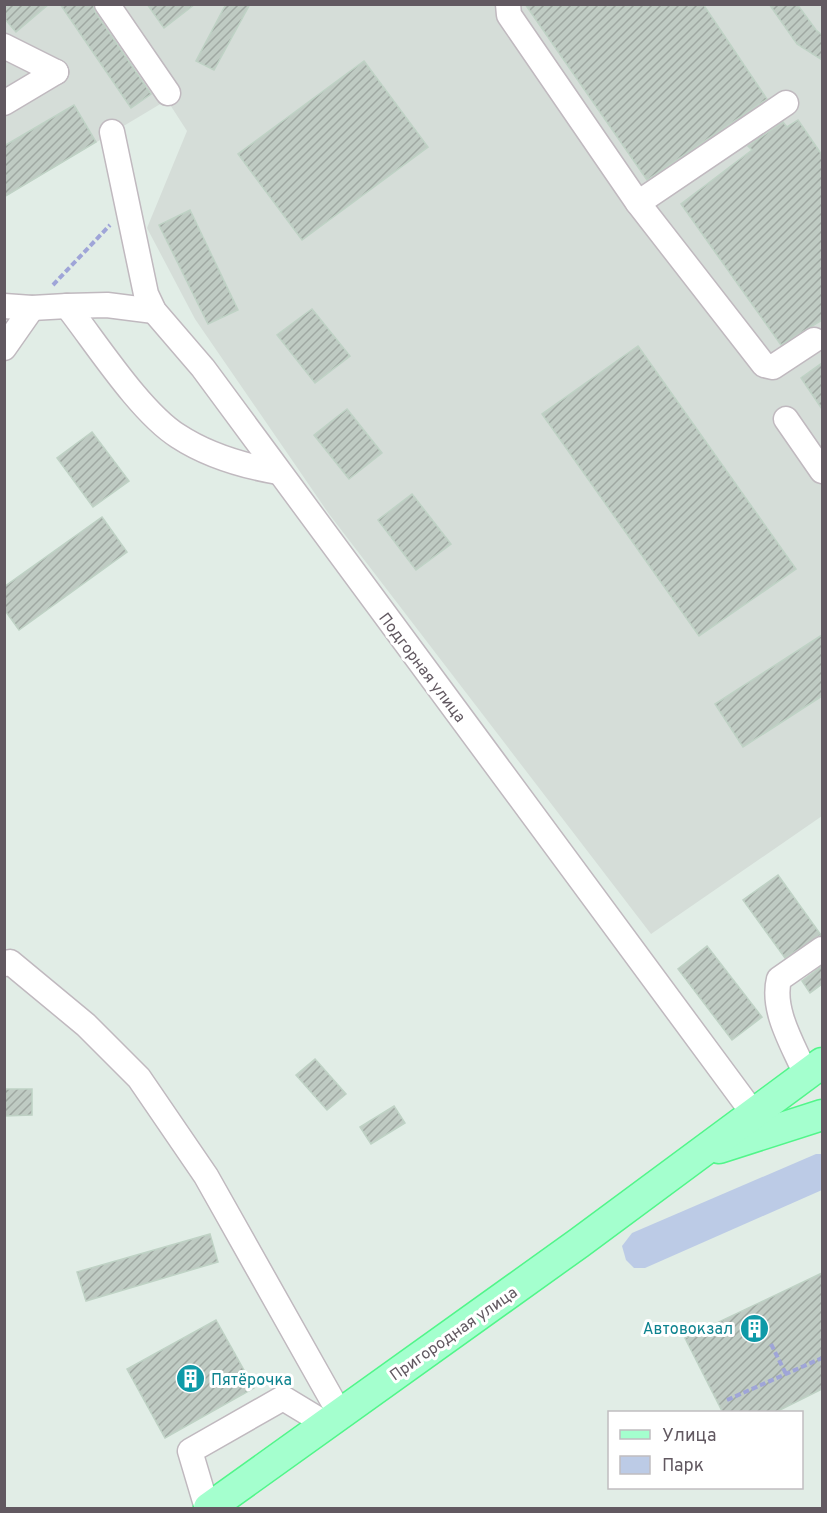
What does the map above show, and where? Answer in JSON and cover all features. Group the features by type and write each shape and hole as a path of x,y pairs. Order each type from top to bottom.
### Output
{"main road":[{"name":"Пригородная улица","path":"208,1509 586,1238 814,1069"},
{"path":"696,1156 822,1115"}],"street":[{"path":"107,4 168,93"},
{"path":"508,4 509,15 638,203 764,365 772,366 814,340"},
{"path":"4,46 56,72 4,103"},
{"path":"638,203 786,103"},
{"name":"Подгорная улица","path":"112,132 141,276 154,311 264,438 278,472 753,1113"},
{"path":"4,306 32,308 107,305 154,311"},
{"path":"67,306 153,415 178,437 232,460 278,472"},
{"path":"4,348 32,308"},
{"path":"786,419 822,471"},
{"path":"814,1069 777,1006 776,992 779,979 822,949"},
{"path":"4,964 10,962 86,1025 139,1078 206,1176 333,1419"},
{"path":"208,1509 190,1451 283,1398 333,1419"}],"path":[{"path":"32,308 127,207"},
{"path":"771,1344 786,1374"},
{"path":"727,1400 822,1358"}],"shaded area":[{"path":"5,5 822,5 822,816 651,934 329,514 195,319 147,228 187,131 167,100 5,197"}],"green space":[{"path":"816,1154 822,1154 822,1190 645,1268 634,1268 626,1260 622,1246 632,1233"}],"building":[{"path":"4,4 49,4 16,32 4,18"},
{"path":"60,4 93,4 95,12 151,94 131,108"},
{"path":"147,4 195,4 164,28"},
{"path":"226,4 250,4 214,70 196,61"},
{"path":"525,4 703,4 767,99 647,180"},
{"path":"769,4 797,4 822,35 822,60 797,44"},
{"path":"364,61 428,147 302,240 238,154"},
{"path":"74,105 96,142 4,197 4,146"},
{"path":"798,120 822,155 822,320 781,345 681,204 752,150 748,146 783,122 787,127"},
{"path":"190,210 238,310 208,324 159,225"},
{"path":"312,309 350,356 315,383 277,335"},
{"path":"638,346 796,569 699,636 542,414"},
{"path":"822,363 822,409 801,378"},
{"path":"347,409 382,453 349,479 314,435"},
{"path":"92,432 129,481 93,507 57,458"},
{"path":"412,494 451,544 416,570 378,520"},
{"path":"102,517 127,552 19,630 4,609 4,587"},
{"path":"822,635 822,696 743,747 715,704"},
{"path":"778,875 821,935 785,958 743,900"},
{"path":"707,946 762,1017 732,1040 678,969"},
{"path":"822,966 822,984 810,993 802,981"},
{"path":"315,1059 346,1094 327,1110 296,1075"},
{"path":"4,1089 32,1089 32,1115 4,1116"},
{"path":"394,1106 405,1123 371,1144 360,1127"},
{"path":"210,1234 218,1262 86,1301 77,1272"},
{"path":"822,1273 822,1389 778,1411 722,1411 685,1338"},
{"name":"Пятёрочка","path":"216,1320 254,1388 165,1438 127,1369"}],"place":[{"name":"Автовокзал","path":"754,1328"},
{"name":"Пятёрочка","path":"190,1379"}]}
